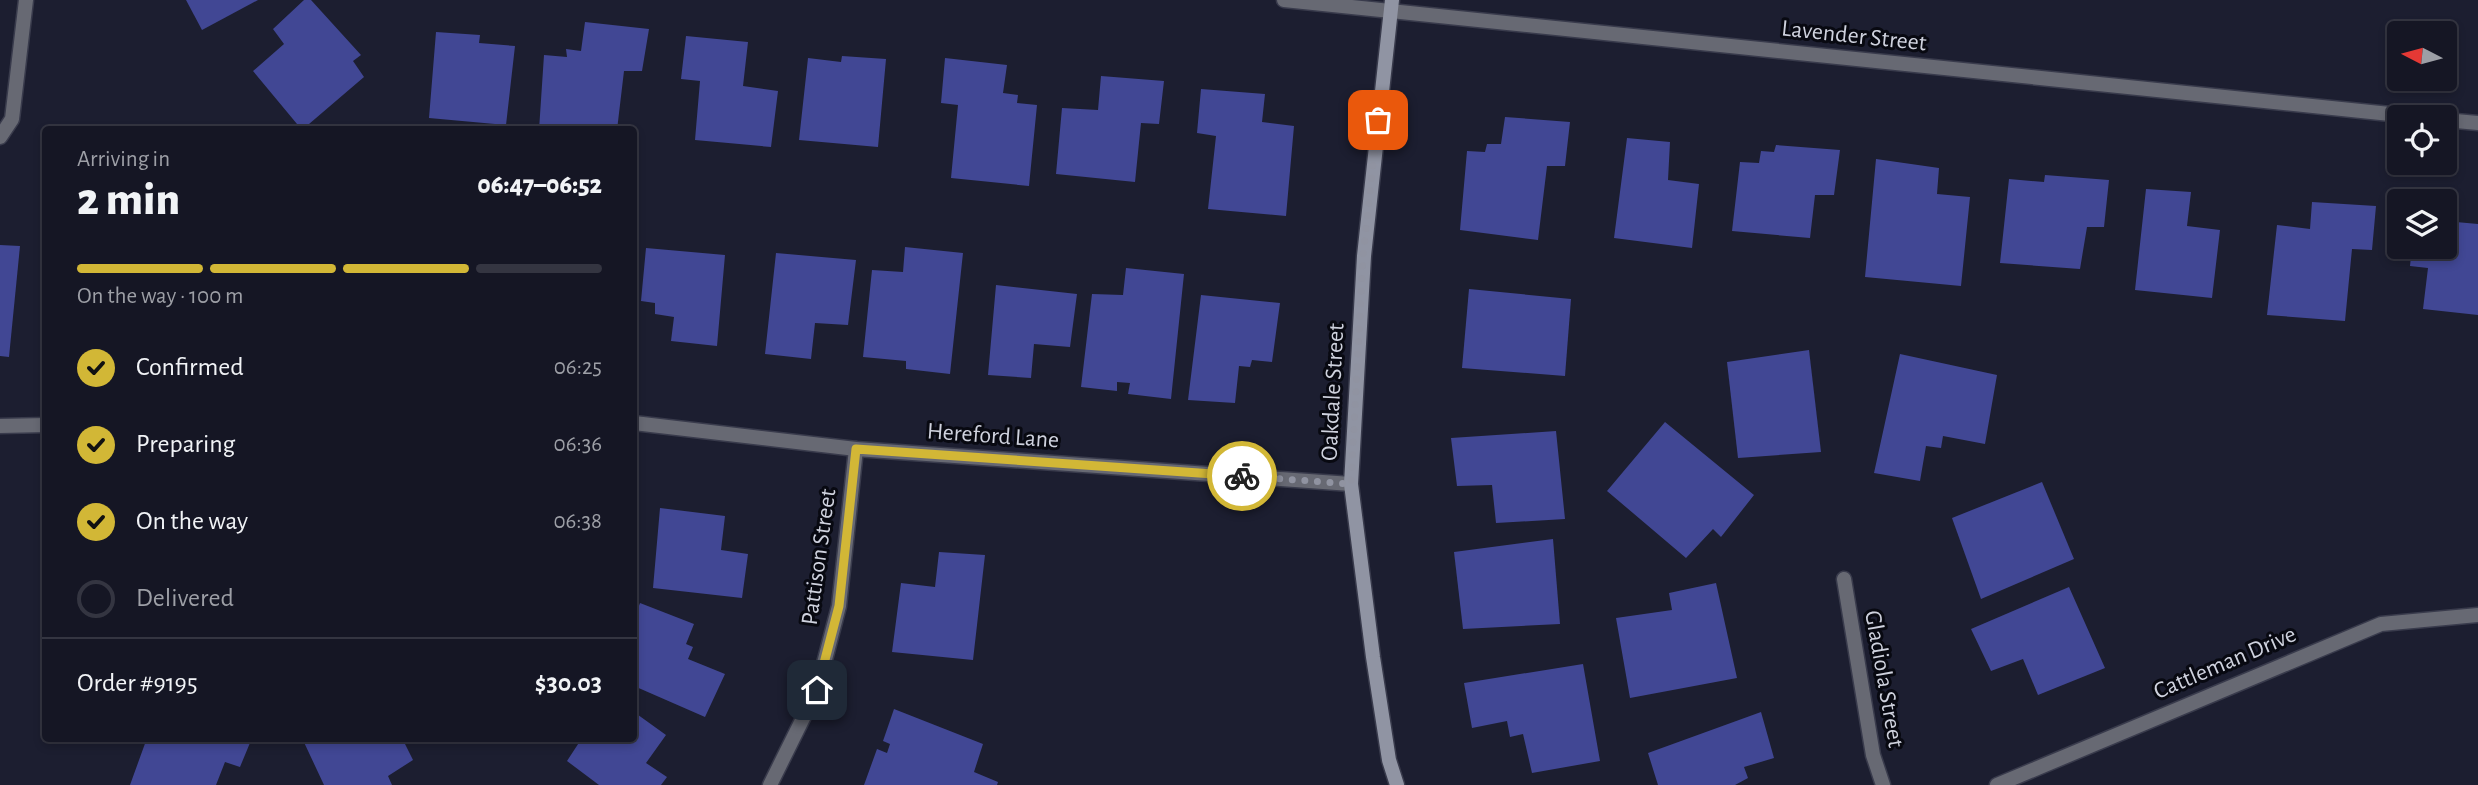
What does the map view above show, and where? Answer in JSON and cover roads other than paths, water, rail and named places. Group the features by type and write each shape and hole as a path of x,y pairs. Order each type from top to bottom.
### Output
{"street":[{"path":"0,137 12,119 26,0"},
{"name":"Lavender Street","path":"1284,0 1391,6 2387,114"},
{"name":"Oakdale Street","path":"1391,6 1363,256 1351,484 1373,657 1389,760 1397,785"},
{"path":"2457,121 2478,123"},
{"name":"Hereford Lane","path":"637,423 856,449 1351,484"},
{"path":"0,426 42,425"},
{"name":"Pattison Street","path":"770,785 817,690 839,606 856,449"},
{"name":"Gladiola Street","path":"1844,579 1872,755 1883,785"},
{"name":"Cattleman Drive","path":"1997,785 2381,624 2478,615"}]}
